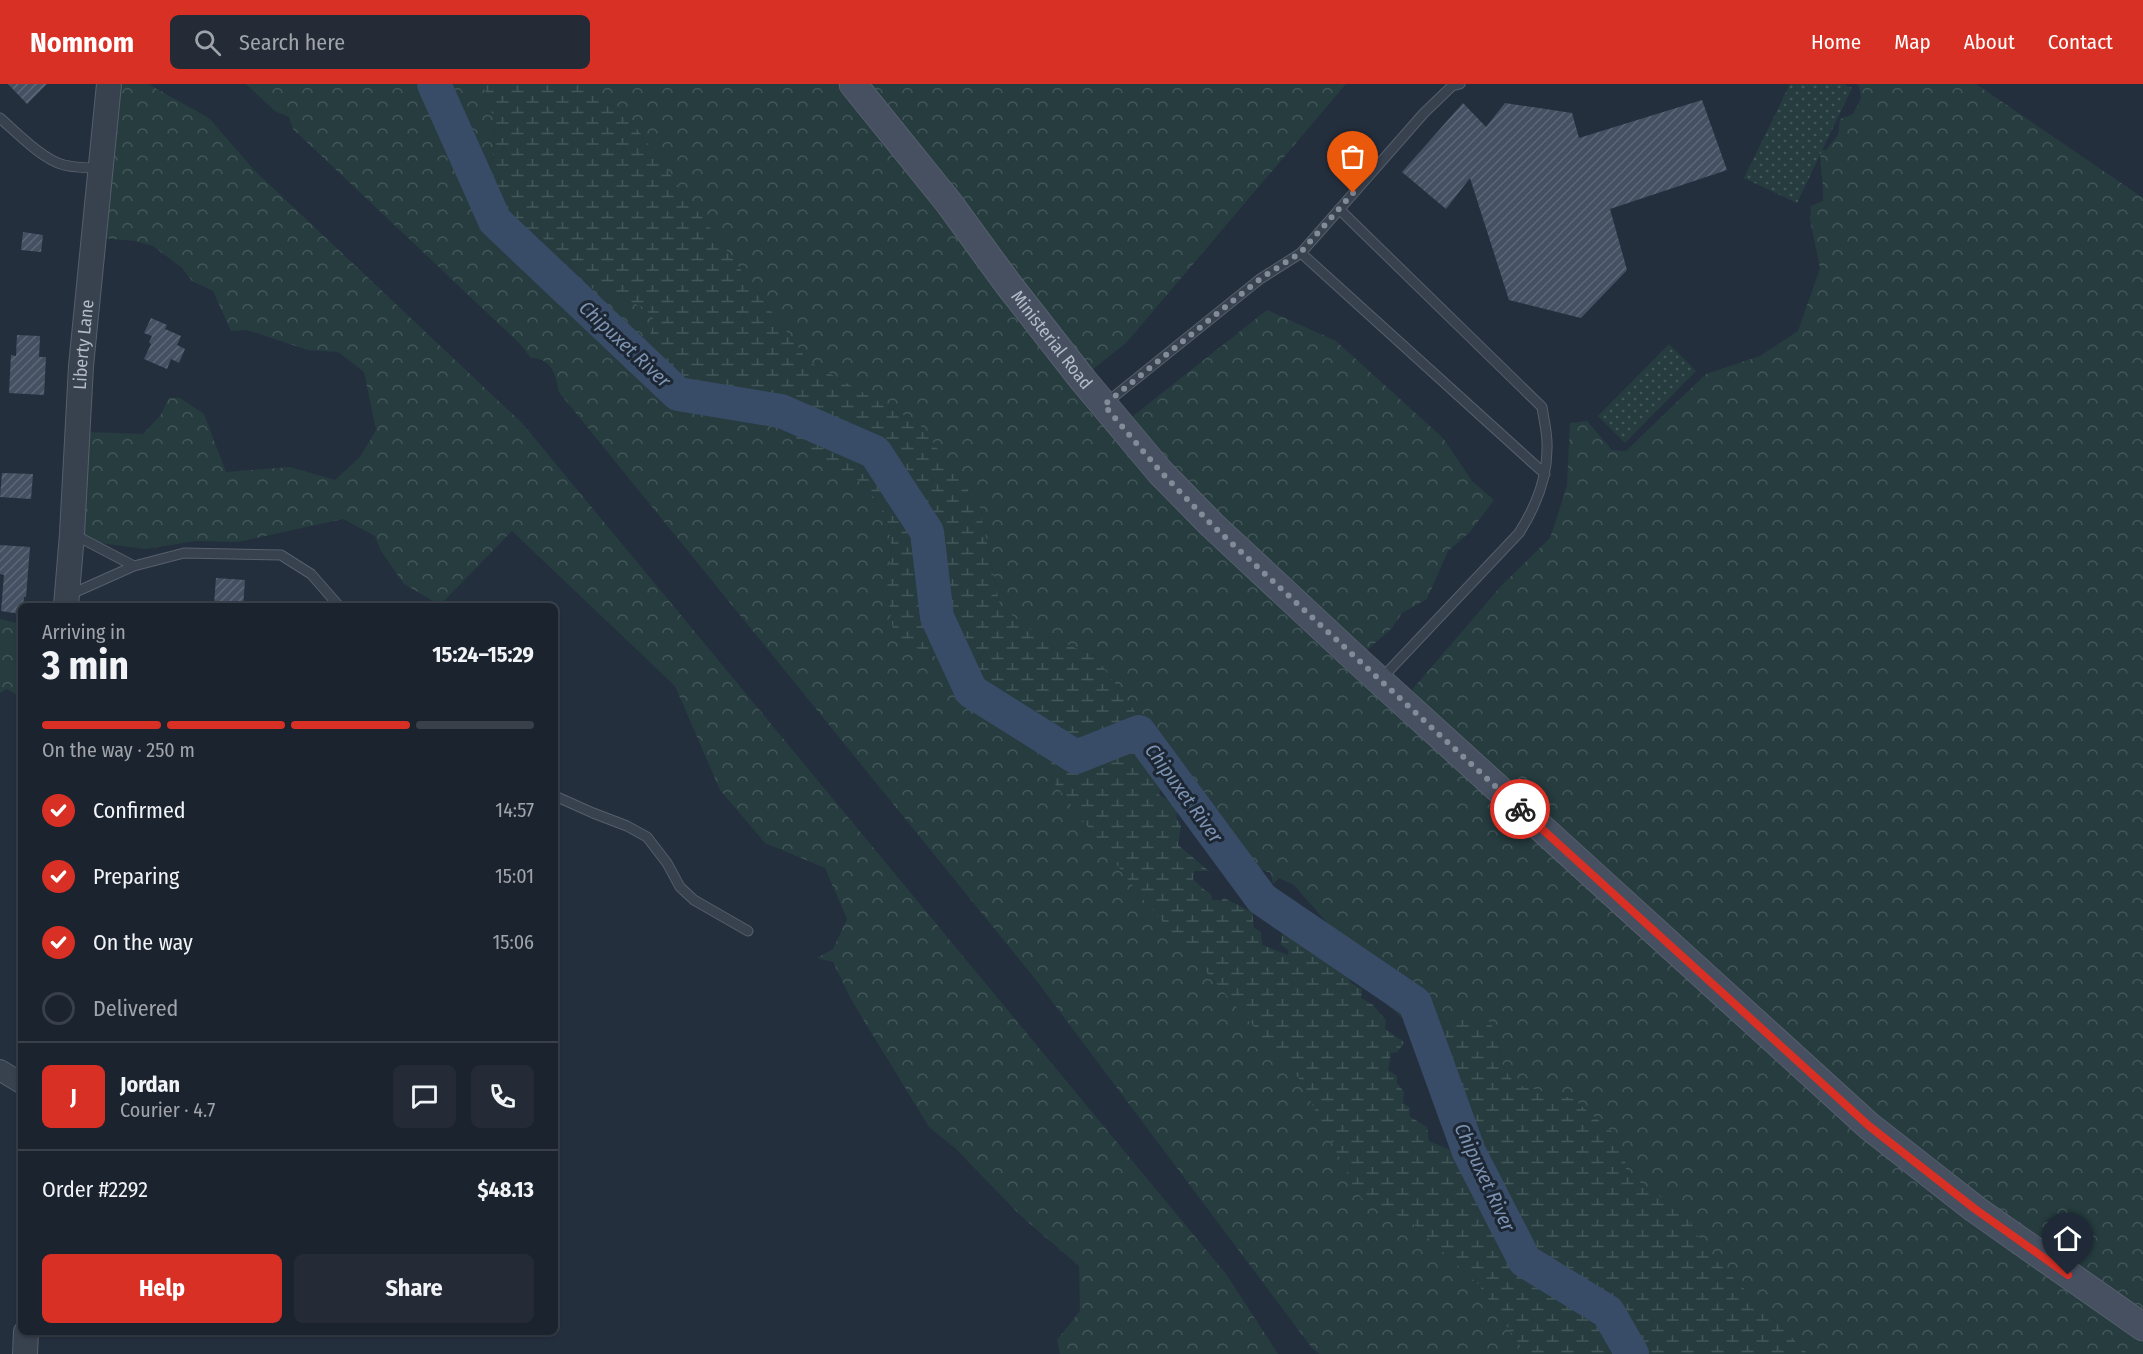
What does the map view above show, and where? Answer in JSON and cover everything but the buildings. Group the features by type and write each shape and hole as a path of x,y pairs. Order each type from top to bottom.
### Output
{"main road":[{"name":"Ministerial Road","path":"853,84 914,157 1015,292 1104,405 1160,471 1212,525 1869,1126 1975,1209 2143,1328"}],"street":[{"name":"Liberty Lane","path":"66,601 81,366 109,84"},
{"path":"0,1070 18,1081"},
{"path":"25,1354 26,1335"}],"lane":[{"path":"1104,405 1260,279 1300,253 1424,113 1452,86 1460,84"},
{"path":"0,118 29,144 61,165 101,168"},
{"path":"1339,209 1542,407 1548,448 1545,474 1531,514 1519,532 1380,681"},
{"path":"1300,253 1545,474"},
{"path":"72,534 134,566"},
{"path":"66,601 134,566 184,553 281,555 311,574 336,603"},
{"path":"558,797 627,826 647,837 667,863 680,887 694,900 748,932"}],"green space":[{"path":"113,84 148,84 209,118 254,170 522,423 1226,1274 1278,1354 1060,1354 1057,1340 1080,1311 1079,1266 1021,1216 956,1149 929,1127 852,1001 833,962 817,958 833,949 847,919 825,868 765,843 720,790 675,686 512,531 442,603 437,603 404,584 381,551 375,536 343,519 238,542 196,541 145,549 77,540 86,432 143,434 160,416 169,398 180,398 204,414 226,472 290,467 335,480 360,457 376,430 364,372 338,352 308,350 247,330 231,331 213,291 192,281 182,268 153,246 135,241 101,238"},
{"path":"246,84 483,84 495,124 491,179 528,232 541,236 593,289 644,307 656,321 638,367 660,393 681,392 772,416 807,451 856,477 875,498 888,523 892,549 887,588 894,638 952,664 984,708 1018,737 1034,745 1055,784 1144,899 1300,1080 1357,1191 1365,1202 1409,1220 1478,1284 1526,1354 1320,1354 1312,1348 1036,980 558,391 551,368 543,360 531,358 519,343 293,129 289,117 275,111"},
{"path":"483,84 586,84 629,118 808,361 920,425 979,505 1000,606 1031,630 1095,656 1142,721 1159,734 1164,752 1157,762 1159,768 1165,772 1159,795 1179,805 1176,817 1181,826 1178,845 1209,871 1194,871 1193,879 1211,894 1212,900 1221,901 1224,898 1252,912 1254,928 1261,932 1262,945 1288,955 1288,950 1281,945 1283,927 1288,929 1317,943 1316,950 1346,972 1351,983 1362,989 1361,998 1372,1004 1386,1020 1385,1029 1404,1042 1398,1052 1391,1053 1388,1070 1397,1076 1397,1083 1404,1092 1403,1103 1410,1108 1409,1116 1427,1127 1429,1141 1455,1152 1455,1158 1473,1169 1480,1163 1480,1155 1431,1073 1415,1030 1434,1021 1486,1017 1496,1032 1503,1067 1516,1085 1572,1098 1616,1135 1626,1164 1626,1173 1684,1213 1708,1252 1808,1354 1526,1354 1478,1284 1409,1220 1365,1202 1356,1191 1300,1080 1144,900 1055,784 1034,745 1018,737 984,708 952,664 894,638 887,588 892,549 888,523 875,498 856,478 807,451 772,416 681,392 660,393 646,386 638,367 655,321 644,307 593,289 541,236 528,232 499,208 491,179 495,124"},
{"path":"586,84 1346,84 1126,343 1082,378 1124,423 1267,310 1336,341 1443,438 1472,481 1494,500 1469,533 1448,551 1427,599 1402,613 1392,628 1357,659 1404,699 1502,585 1550,538 1567,486 1570,423 1587,421 1612,450 1626,451 1706,374 1760,356 1798,331 1820,268 1810,219 1811,206 1823,201 1820,150 1826,150 1838,135 1840,119 1853,114 1861,98 1857,84 1976,84 2143,198 2143,1354 1808,1354 1708,1252 1684,1213 1626,1173 1626,1163 1615,1135 1572,1098 1516,1086 1503,1067 1496,1032 1434,1021 1415,1030 1386,1003 1355,955 1294,885 1279,878 1273,884 1271,873 1255,866 1239,851 1226,826 1218,819 1217,810 1205,801 1195,780 1164,752 1159,734 1142,721 1095,656 1031,630 1000,606 979,505 920,425 808,361 629,118"},
{"path":"1790,84 1843,84 1852,88 1797,203 1744,178"},
{"path":"1669,344 1696,371 1625,443 1598,416"},
{"path":"0,619 18,623 18,695 6,689 0,693"}],"waterway":[{"name":"Chipuxet River","path":"434,84 495,221 678,394 781,411 875,452 927,532 937,617 971,691 1076,757 1139,732 1262,899 1415,1003 1469,1152 1525,1261 1608,1312 1632,1354"}],"way so far":[{"path":"1353,193 1300,253 1260,279 1104,405 1133,441 1212,525 1520,809"}],"route":[{"path":"1520,809 1869,1126 1975,1209 2068,1275"}]}
